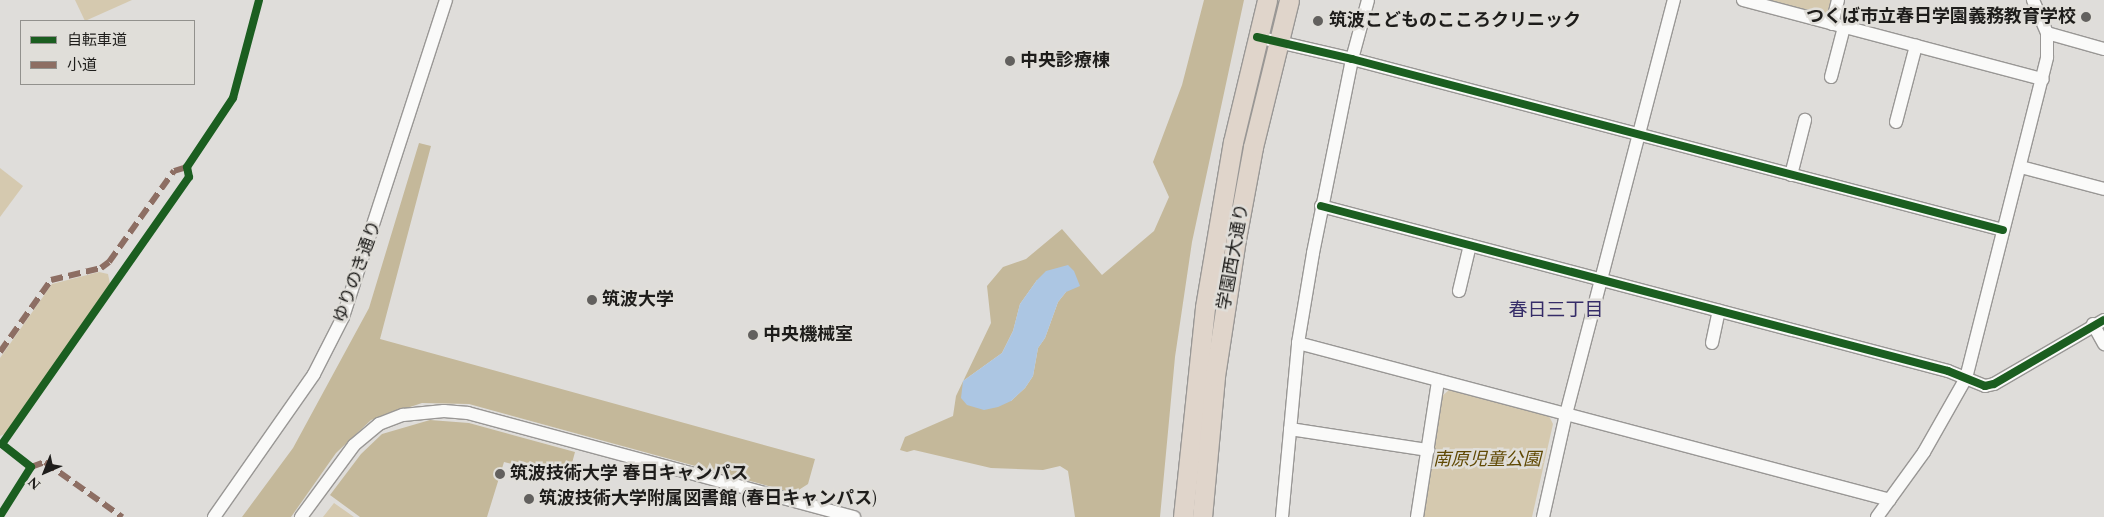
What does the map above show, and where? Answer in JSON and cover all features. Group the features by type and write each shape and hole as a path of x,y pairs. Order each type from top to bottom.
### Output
{"highway":[{"name":"学園西大通り","path":"1183,517 1205,307 1233,142 1267,0"},
{"name":"学園西大通り","path":"1202,517 1224,308 1253,147 1289,0"}],"street":[{"name":"ゆりのき通り","path":"214,517 314,374 343,317 446,0"},
{"path":"1282,517 1298,344 1321,206 1352,59 1368,0"},
{"path":"1543,517 1566,414 1674,0"},
{"path":"1743,0 2043,79"},
{"path":"1831,78 1838,25 1838,0"},
{"path":"1877,517 1949,413 1966,378 2043,79 2047,33 2033,0"},
{"path":"2047,33 2104,49"},
{"path":"1257,37 1352,59 2003,230"},
{"path":"1896,122 1916,46"},
{"path":"1791,175 1805,120"},
{"path":"2021,167 2104,189"},
{"path":"1321,206 1948,371 1985,386 1994,384 2098,322 2104,344"},
{"path":"1459,291 1470,245"},
{"path":"1712,343 1719,311"},
{"path":"1298,344 1890,500"},
{"path":"1417,517 1438,380"},
{"path":"301,517 340,463 368,432 379,424 422,411 468,413 809,511 854,517"},
{"path":"1290,429 1428,450"}],"green space":[{"path":"75,0 132,0 87,20 85,20"},
{"path":"1763,0 1831,0 1829,11 1822,15"},
{"path":"0,168 23,186 0,217"},
{"path":"99,272 108,274 110,284 5,434 0,436 0,358 52,284"},
{"name":"南原児童公園","path":"1449,390 1549,416 1553,424 1532,517 1423,517 1441,397"},
{"path":"334,503 354,517 323,517"}],"shaded area":[{"path":"1204,0 1244,0 1192,242 1175,357 1160,517 1075,517 1068,471 1060,466 1043,470 991,468 914,450 907,452 900,450 905,437 953,416 956,396 963,381 991,323 987,286 1003,267 1026,259 1062,229 1102,275 1154,231 1169,197 1153,162 1182,85","holes":["1037,280 1066,292 1058,302 1045,338 1038,348 1033,376 1025,388 1011,401 963,381 1002,353 1013,331 1020,304"]},
{"path":"419,143 431,146 380,339 815,459 808,484 794,493 469,404 422,403 371,420 336,453 291,517 242,517 293,448 369,308"},
{"path":"430,420 469,423 575,452 568,478 504,462 487,517 360,517 330,495 361,454 382,434"}],"water":[{"path":"1068,265 1074,271 1080,286 1066,292 1058,302 1045,338 1038,348 1033,376 1025,388 1011,401 998,407 984,410 967,405 961,398 963,381 1002,353 1013,331 1020,304 1037,280 1046,271"}],"marked path":[{"path":"0,352 51,280 101,268 109,262 174,171 187,167"},
{"path":"31,467 45,462 122,517"}],"cycle path":[{"path":"0,516 31,467 2,444 189,177 187,167 233,98 259,0"},
{"path":"1257,37 1352,59 2003,230"},
{"path":"1321,206 1948,371 1985,386 1994,384 2104,320"}],"place":[{"name":"つくば市立春日学園義務教育学校","path":"2086,17"},
{"name":"筑波こどものこころクリニック","path":"1318,21"},
{"name":"中央診療棟","path":"1010,61"},
{"name":"筑波大学","path":"592,300"},
{"name":"中央機械室","path":"753,335"},
{"name":"筑波技術大学 春日キャンパス","path":"500,474"},
{"name":"筑波技術大学附属図書館 (春日キャンパス)","path":"529,499"}],"district":[{"name":"春日三丁目","path":"1556,311"}]}
